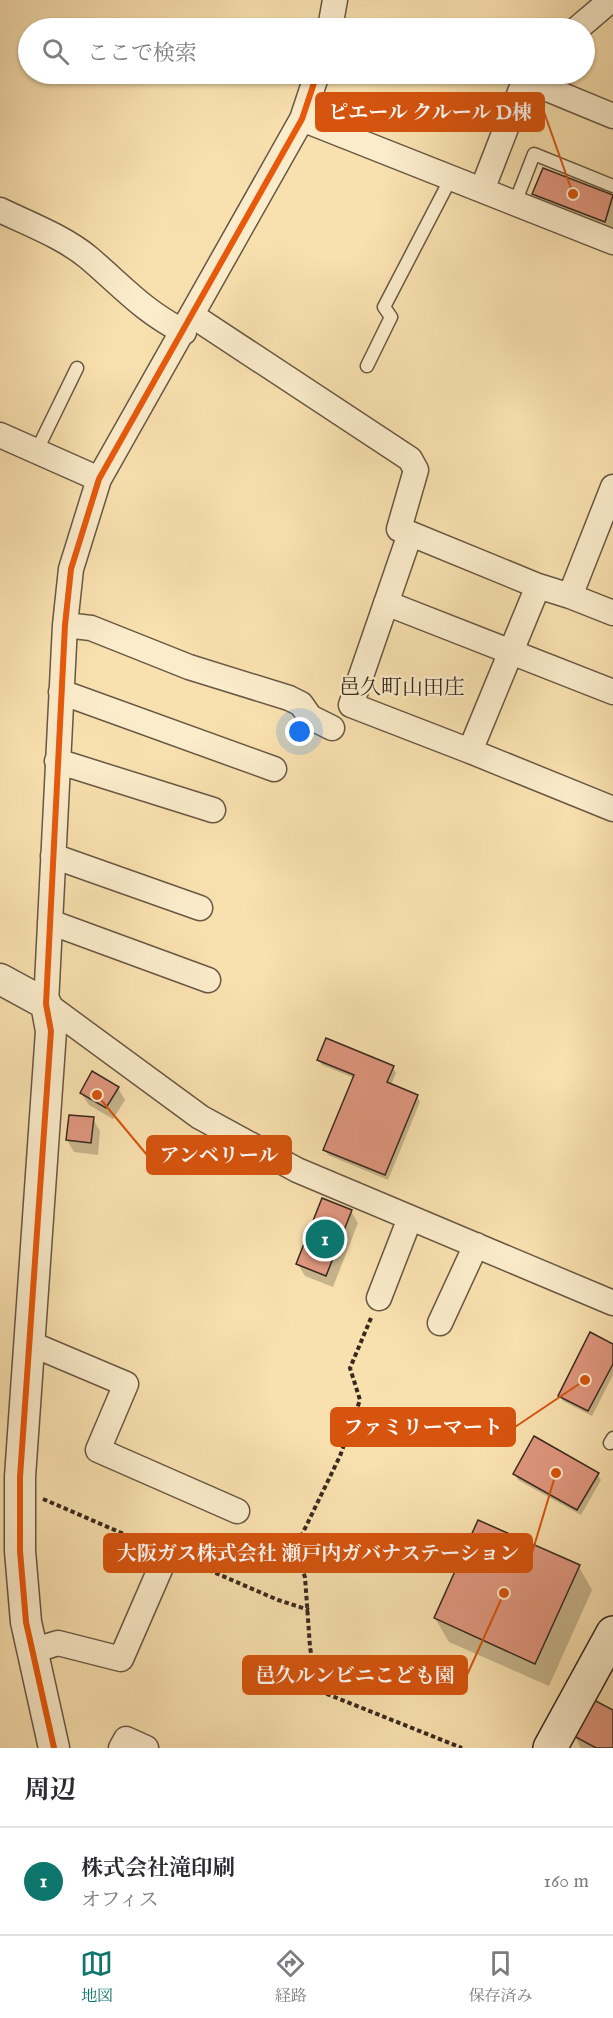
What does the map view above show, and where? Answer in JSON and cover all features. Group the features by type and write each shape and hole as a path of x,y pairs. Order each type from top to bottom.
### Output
{"main road":[{"path":"550,1748 613,1632"}],"street":[{"path":"332,18 335,0"},
{"path":"590,18 611,0"},
{"path":"54,1748 26,1622 10,1475 29,1343 51,1031 46,1004 64,625 71,569 99,479 302,119 314,84"},
{"path":"482,190 523,84"},
{"path":"557,84 613,116"},
{"path":"302,119 613,242"},
{"path":"0,210 55,237 88,257 129,296 188,324 410,459 416,471 399,529 538,586 613,613"},
{"path":"0,435 99,479"},
{"path":"570,596 613,487"},
{"path":"410,534 351,705 470,750 613,809"},
{"path":"470,750 538,586"},
{"path":"386,603 613,692"},
{"path":"64,625 91,628 189,667 289,698 301,704 310,717 332,728"},
{"path":"61,692 274,769"},
{"path":"57,761 213,810"},
{"path":"53,856 200,908"},
{"path":"50,922 208,980"},
{"path":"0,979 46,1004 200,1117 297,1170 613,1303"},
{"path":"379,1298 410,1218"},
{"path":"440,1323 476,1245"},
{"path":"29,1343 126,1384 98,1450 237,1511"},
{"path":"32,1651 58,1643 121,1659 161,1567"},
{"path":"122,1748 126,1739 146,1748"}],"lane":[{"path":"515,203 534,154 613,186"},
{"path":"367,366 391,316 384,307 452,178"},
{"path":"36,452 77,368"}],"path":[{"path":"379,1298 350,1368 360,1400 340,1456 294,1551 305,1577 310,1647 317,1690 462,1748"}],"building":[{"path":"543,168 613,195 605,222 532,194"},
{"path":"326,1038 394,1066 387,1082 418,1095 385,1175 323,1150 354,1075 317,1060"},
{"path":"92,1071 119,1087 106,1108 80,1093"},
{"path":"69,1115 94,1117 91,1143 66,1140"},
{"path":"322,1198 352,1210 326,1276 296,1264"},
{"path":"590,1332 613,1344 613,1364 588,1411 558,1396"},
{"path":"534,1436 599,1473 577,1510 513,1474"},
{"path":"478,1520 580,1565 535,1664 434,1618"},
{"path":"592,1699 613,1710 613,1748 596,1748 572,1735"}],"cycle path":[{"path":"54,1748 26,1622 20,1551 20,1477 51,1031 46,1004 65,625 71,569 99,479 302,119 314,84"}],"place":[{"name":"ピエール クルール D棟","path":"573,194"},
{"name":"アンベリール","path":"97,1095"},
{"name":"株式会社滝印刷","path":"325,1239"},
{"name":"ファミリーマート","path":"585,1380"},
{"name":"大阪ガス株式会社 瀬戸内ガバナステーション","path":"556,1473"},
{"name":"邑久ルンビニこども園","path":"504,1593"}],"district":[{"name":"邑久町山田庄","path":"402,688"}]}
